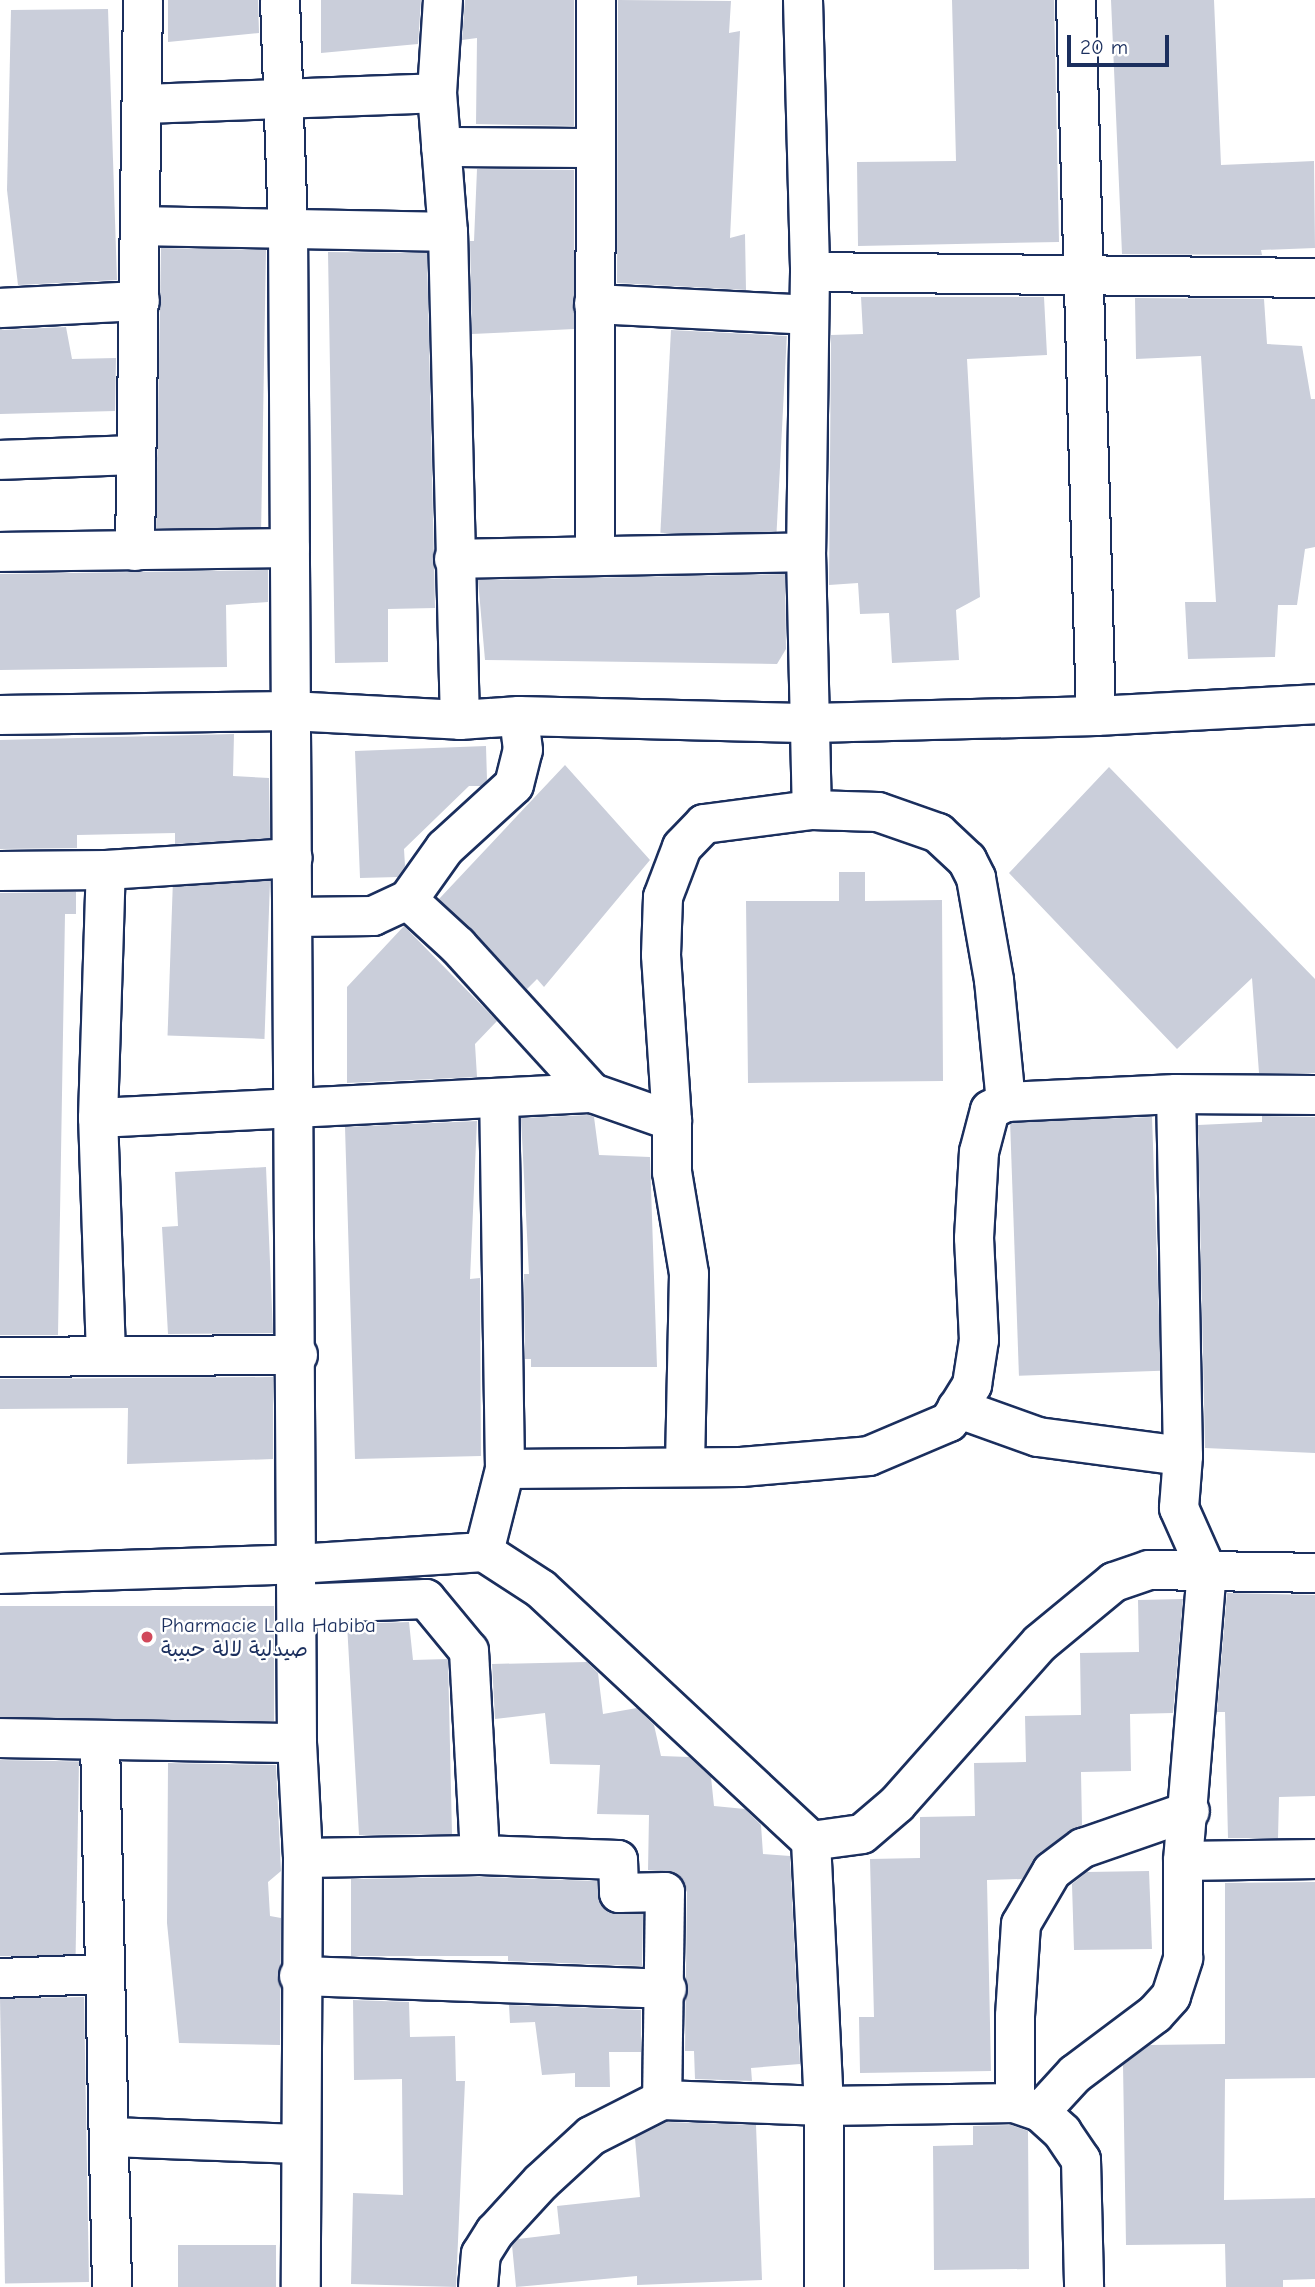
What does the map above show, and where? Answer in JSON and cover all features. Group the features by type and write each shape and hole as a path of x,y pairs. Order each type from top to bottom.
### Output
{"street":[{"path":"135,551 142,226 143,0"},
{"path":"280,0 288,226 290,711 298,1355 297,1743 303,1858 299,1976 301,2287"},
{"path":"443,0 437,93 448,232 460,720"},
{"path":"595,555 596,0"},
{"path":"803,0 810,272 806,552 813,810"},
{"path":"1076,0 1087,273 1096,716"},
{"path":"143,104 437,93"},
{"path":"440,147 595,148"},
{"path":"142,226 288,226 448,232"},
{"path":"810,272 1087,273 1315,278"},
{"path":"0,308 140,301"},
{"path":"594,304 808,315"},
{"path":"0,460 136,455"},
{"path":"0,552 290,548"},
{"path":"454,559 806,552"},
{"path":"0,715 290,711 460,720 519,716 812,723 1096,716 1315,704"},
{"path":"293,917 373,916 408,900 445,848 514,785 523,750 519,716"},
{"path":"685,1466 689,1274 673,1172 661,955 663,897 682,847 704,824 813,810 878,812 938,833 967,860 976,878 994,980 1006,1102"},
{"path":"0,871 106,870 293,858"},
{"path":"106,870 98,1118 106,1356"},
{"path":"408,900 458,946 592,1093"},
{"path":"98,1118 499,1101 592,1093 671,1121"},
{"path":"478,2287 481,2254 495,2232 541,2182 591,2136 662,2101 824,2106 1028,2107 1155,2014 1171,1996 1183,1958 1183,1861 1207,1571 1179,1508 1183,1456 1176,1094"},
{"path":"505,1469 685,1466 869,1456 949,1422 972,1385 979,1340 974,1238 983,1124 990,1110 1006,1102 1176,1094 1315,1095"},
{"path":"484,1552 505,1469 499,1101"},
{"path":"0,1357 298,1355"},
{"path":"957,1408 1038,1437 1183,1456"},
{"path":"0,1573 297,1564 484,1552 541,1589 811,1841 824,2106 824,2287"},
{"path":"811,1841 862,1835 897,1804 1040,1643 1114,1582 1149,1570 1315,1573"},
{"path":"297,1604 426,1599 469,1651 480,1855"},
{"path":"0,1738 297,1743"},
{"path":"100,1741 112,2287"},
{"path":"1084,2287 1081,2160 1062,2132 1028,2107 1014,2016 1021,1924 1052,1871 1083,1848 1189,1811"},
{"path":"303,1858 480,1855 618,1860 619,1893 665,1892 667,1989 662,2101"},
{"path":"1183,1861 1315,1858"},
{"path":"0,1978 105,1974"},
{"path":"299,1976 667,1989"},
{"path":"110,2137 300,2144"}],"building":[{"path":"168,0 258,0 259,33 168,42"},
{"path":"321,0 421,0 418,44 321,53"},
{"path":"465,0 574,0 574,126 476,124 477,38 462,40"},
{"path":"618,0 731,1 729,33 740,31 730,238 745,234 746,290 617,283"},
{"path":"952,0 1054,0 1059,242 858,246 857,162 956,161"},
{"path":"1111,0 1214,0 1221,165 1314,161 1315,248 1261,250 1262,255 1122,254"},
{"path":"108,9 117,280 18,285 7,190 11,10"},
{"path":"477,169 574,170 574,329 472,334 470,241 474,241"},
{"path":"161,248 266,250 261,530 156,528"},
{"path":"328,252 427,253 435,608 388,609 388,662 335,663"},
{"path":"861,297 1044,297 1047,355 967,359 980,597 956,610 959,660 892,663 889,613 860,614 858,583 829,585 831,335 863,334"},
{"path":"1135,298 1264,299 1267,344 1302,346 1311,399 1315,399 1315,547 1305,549 1297,605 1278,605 1275,657 1188,659 1185,602 1216,602 1201,356 1136,359"},
{"path":"66,327 72,359 116,358 115,411 0,414 0,330"},
{"path":"671,330 787,336 776,539 660,533"},
{"path":"268,570 268,602 226,605 227,667 0,670 0,574"},
{"path":"785,574 786,649 777,664 485,660 478,580"},
{"path":"234,734 233,776 269,778 270,838 175,844 175,833 77,835 77,848 0,849 0,740"},
{"path":"486,746 487,780 481,786 469,786 404,849 405,866 398,877 360,878 355,751"},
{"path":"565,765 650,860 544,987 537,979 527,989 439,899"},
{"path":"1109,767 1315,979 1315,1073 1259,1073 1252,978 1177,1049 1009,873"},
{"path":"839,872 865,872 865,901 942,900 943,1081 748,1083 746,901 839,901"},
{"path":"173,878 270,881 264,1039 168,1036"},
{"path":"76,892 76,914 65,914 58,1335 0,1335 0,893"},
{"path":"404,926 497,1021 475,1044 477,1077 347,1083 347,987"},
{"path":"1262,1116 1315,1117 1315,1453 1205,1448 1198,1125 1262,1122"},
{"path":"594,1117 599,1155 650,1157 657,1367 531,1367 531,1359 525,1359 524,1274 529,1274 521,1118"},
{"path":"1152,1117 1161,1371 1019,1376 1010,1122"},
{"path":"477,1121 470,1279 480,1278 481,1456 355,1459 345,1127"},
{"path":"266,1167 273,1333 168,1334 162,1227 178,1226 175,1172"},
{"path":"273,1377 273,1459 127,1464 128,1408 0,1409 0,1379"},
{"path":"1227,1593 1315,1595 1315,1796 1279,1797 1278,1838 1228,1838 1225,1712 1217,1712"},
{"path":"1183,1599 1173,1713 1130,1714 1131,1771 1081,1772 1082,1825 1039,1853 1022,1879 987,1880 991,2071 860,2073 859,2017 874,2017 870,1859 920,1858 920,1817 975,1816 974,1763 1026,1762 1025,1716 1081,1715 1080,1653 1139,1652 1138,1600"},
{"path":"0,1606 274,1606 274,1721 0,1721"},
{"path":"409,1622 413,1660 448,1659 452,1834 359,1835 347,1624"},
{"path":"587,1662 598,1673 603,1714 637,1708 654,1725 661,1756 689,1757 711,1777 714,1806 745,1809 761,1825 763,1854 790,1856 800,2064 751,2068 752,2081 695,2079 694,2051 685,2051 687,1892 675,1873 648,1870 649,1815 597,1814 600,1765 550,1764 545,1713 495,1719 492,1664"},
{"path":"0,1760 79,1761 76,1957 0,1956"},
{"path":"168,1763 276,1765 281,1871 268,1882 270,1916 281,1918 280,2045 179,2043 167,1923"},
{"path":"1149,1871 1152,1949 1074,1950 1072,1884 1087,1872"},
{"path":"480,1877 597,1881 600,1904 608,1912 643,1914 642,1966 508,1961 508,1956 351,1956 351,1879"},
{"path":"1315,1882 1315,2078 1225,2079 1224,2200 1315,2198 1315,2279 1283,2280 1283,2287 1226,2287 1225,2244 1126,2245 1123,2065 1150,2045 1225,2044 1225,1883"},
{"path":"84,1997 89,2282 5,2283 0,1998"},
{"path":"353,2000 409,2002 410,2037 455,2036 456,2081 465,2081 456,2287 351,2284 353,2193 403,2195 402,2079 354,2080"},
{"path":"509,2005 641,2010 641,2052 609,2052 610,2087 575,2087 575,2073 542,2075 535,2022 510,2023"},
{"path":"667,2122 756,2125 762,2280 637,2285 637,2276 516,2287 512,2245 518,2239 560,2234 557,2206 640,2197 635,2138"},
{"path":"1011,2125 1028,2131 1029,2269 934,2270 933,2146 973,2145 973,2126"},
{"path":"178,2245 276,2245 276,2287 178,2287"}],"place":[{"name":"Pharmacie Lalla Habiba صيدلية لالة حبيبة","path":"147,1637"}]}
